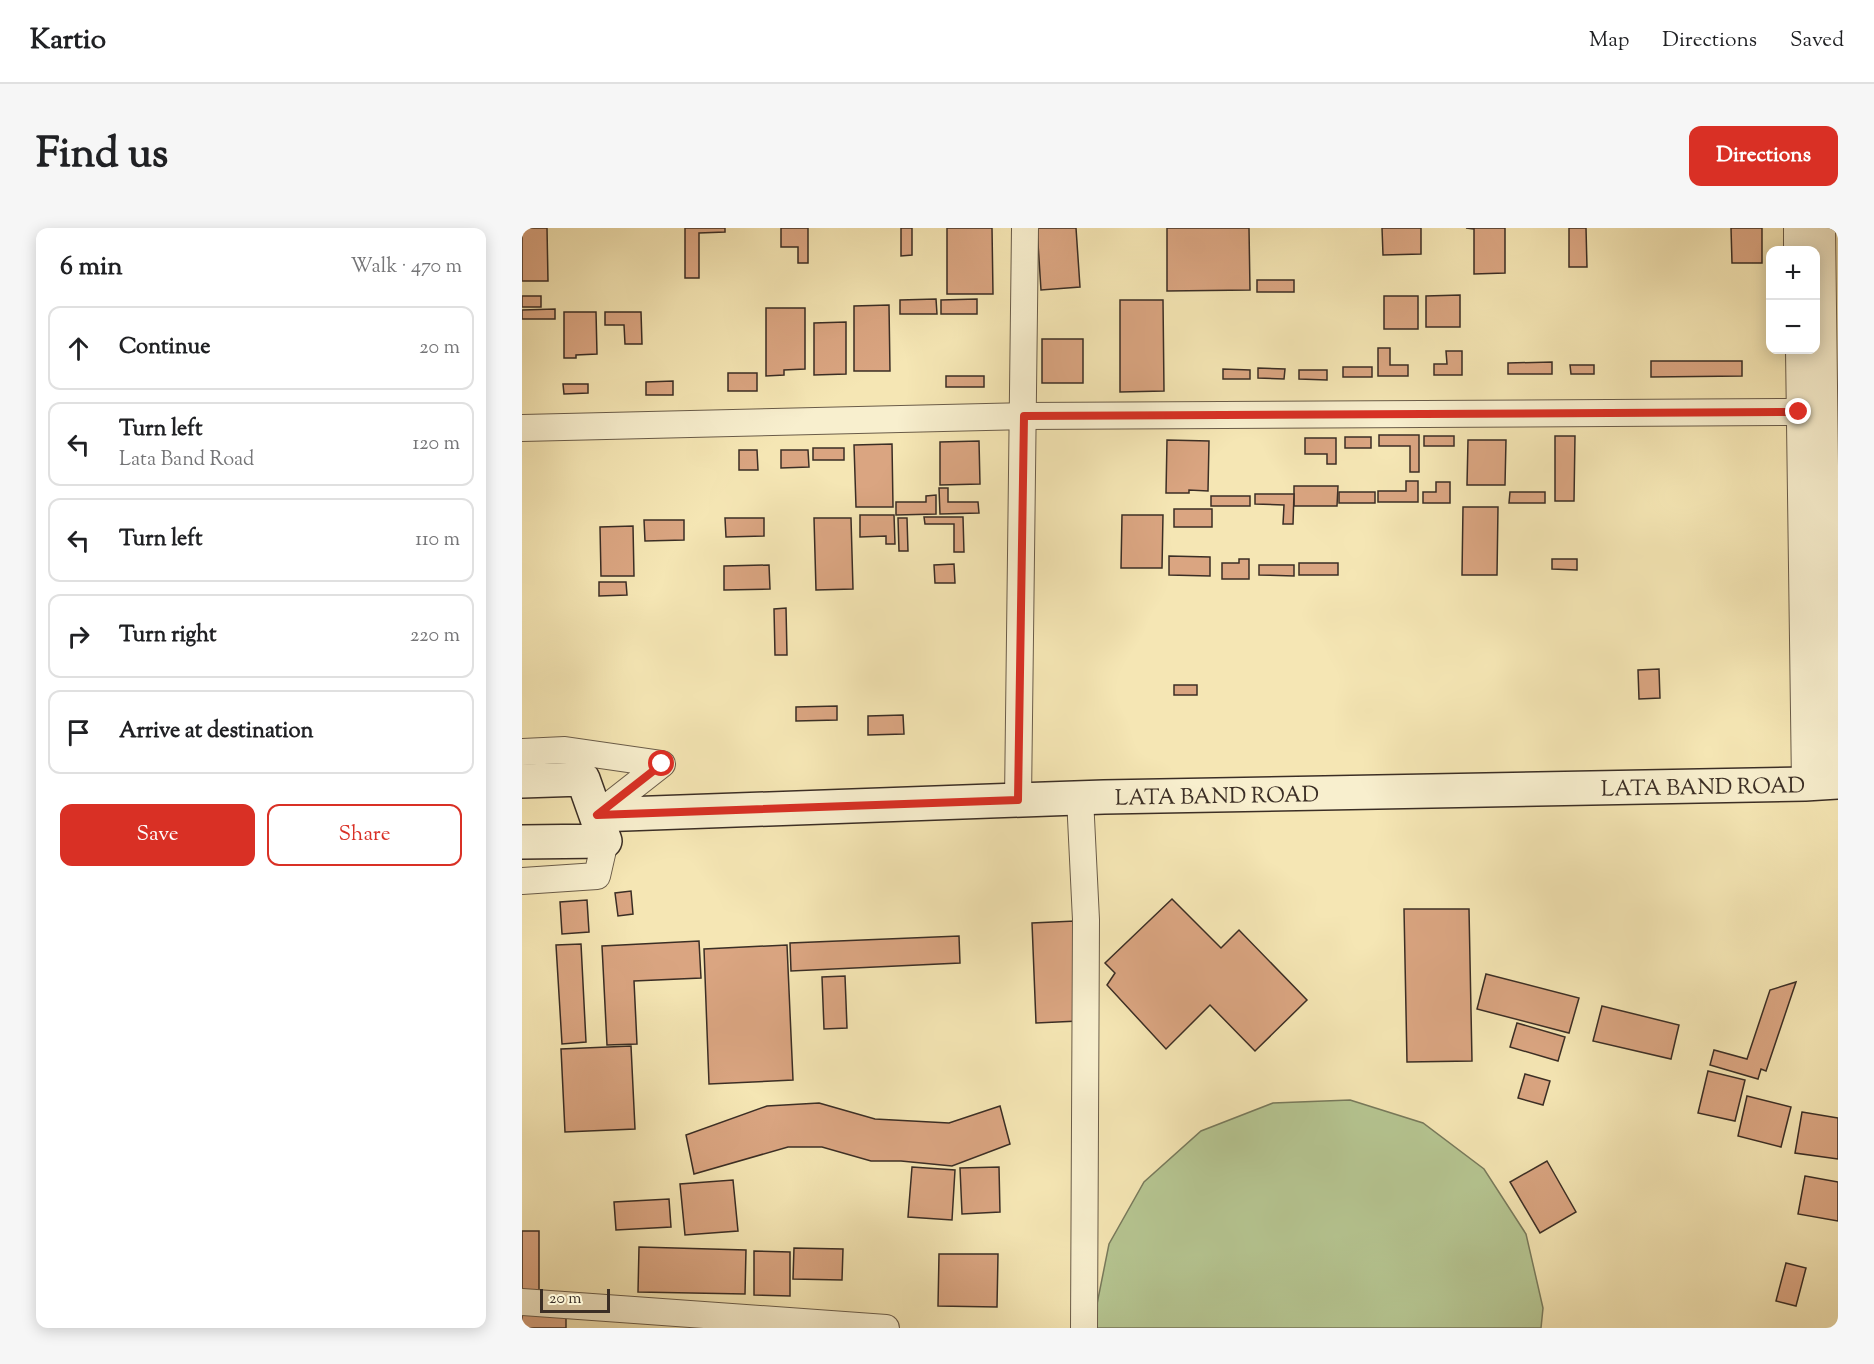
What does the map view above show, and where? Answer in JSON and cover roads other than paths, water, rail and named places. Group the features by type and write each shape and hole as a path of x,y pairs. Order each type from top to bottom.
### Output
{"main road":[{"path":"522,781 583,778 601,828"},
{"name":"LATA BAND ROAD","path":"522,842 601,828 1018,800 1824,783"}],"street":[{"path":"1018,800 1025,228"},
{"path":"1797,228 1797,246"},
{"path":"1822,228 1831,431 1824,783"},
{"path":"1799,354 1799,412 1824,783"},
{"path":"522,428 1024,416 1799,412"},
{"path":"522,752 565,750 662,764 601,828 597,876 522,881"},
{"path":"1080,798 1086,920 1084,1328"},
{"path":"522,1302 886,1328"}]}
